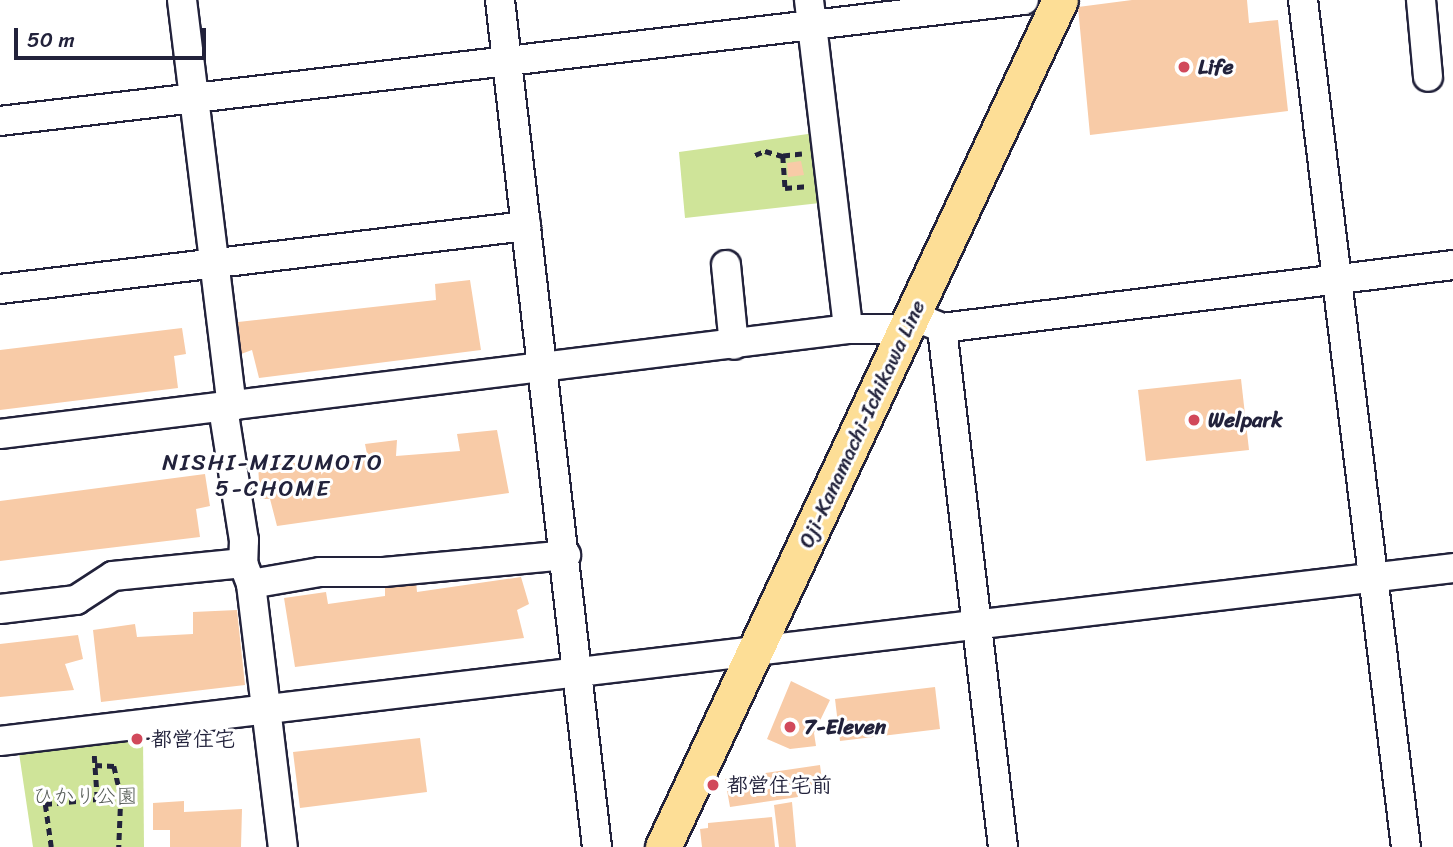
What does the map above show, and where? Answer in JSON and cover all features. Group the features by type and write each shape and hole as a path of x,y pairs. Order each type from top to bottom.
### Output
{"main road":[{"name":"Oji-Kanamachi-Ichikawa Line","path":"663,847 754,650 921,324 1060,0"}],"street":[{"path":"182,0 215,263 247,574 283,847"},
{"path":"500,0 566,555 597,847"},
{"path":"0,121 508,61 810,12 1024,0"},
{"path":"1303,0 1406,847"},
{"path":"1421,0 1428,77"},
{"path":"810,12 848,329"},
{"path":"0,289 526,226"},
{"path":"726,265 734,345"},
{"path":"0,434 848,329 921,324 1453,265"},
{"path":"921,324 978,625 1003,847"},
{"path":"0,609 76,600 114,576 384,572 566,555"},
{"path":"0,741 1453,568"}],"path":[{"path":"755,155 765,151 783,156"},
{"path":"51,847 46,804 97,799 91,731"},
{"path":"95,765 114,766 121,797 119,847"}],"green space":[{"path":"815,133 820,203 685,218 679,152"},
{"name":"ひかり公園","path":"143,737 144,847 33,847 19,753"}],"building":[{"name":"Life","path":"1132,0 1247,0 1249,23 1278,20 1288,111 1090,135 1078,7"},
{"path":"801,161 804,175 788,177 787,163"},
{"path":"470,280 481,350 259,378 252,350 241,354 238,322 436,300 435,284"},
{"path":"182,328 186,354 174,356 178,388 0,410 0,350"},
{"name":"Welpark","path":"1241,379 1249,450 1146,461 1138,390"},
{"path":"497,430 509,493 277,526 270,499 260,499 258,465 368,459 365,444 397,440 396,456 460,451 457,434"},
{"path":"205,474 210,506 196,509 200,537 0,561 0,501"},
{"path":"521,577 529,604 517,610 524,638 295,667 284,598 326,592 328,604 385,596 385,583 416,581 417,592"},
{"path":"237,610 245,685 101,702 93,630 135,624 137,637 193,634 193,612"},
{"path":"78,635 83,659 65,664 74,690 0,697 0,644"},
{"path":"791,681 830,700 814,733 816,746 790,749 767,739"},
{"path":"935,687 940,729 840,741 835,699"},
{"path":"420,738 427,792 300,808 293,752"},
{"path":"820,765 823,788 797,791 798,797 730,807 725,779"},
{"path":"184,801 184,812 242,809 241,847 170,847 170,830 153,830 153,803"},
{"path":"792,802 796,847 779,847 774,805"},
{"path":"772,817 775,847 702,847 700,829 708,828 708,823"}],"place":[{"name":"Life","path":"1184,67"},
{"name":"Welpark","path":"1194,420"},
{"name":"7-Eleven","path":"790,727"},
{"name":"都営住宅","path":"137,739"},
{"name":"都営住宅前","path":"713,785"}],"district":[{"name":"NISHI-MIZUMOTO 5-CHOME","path":"273,476"}]}
